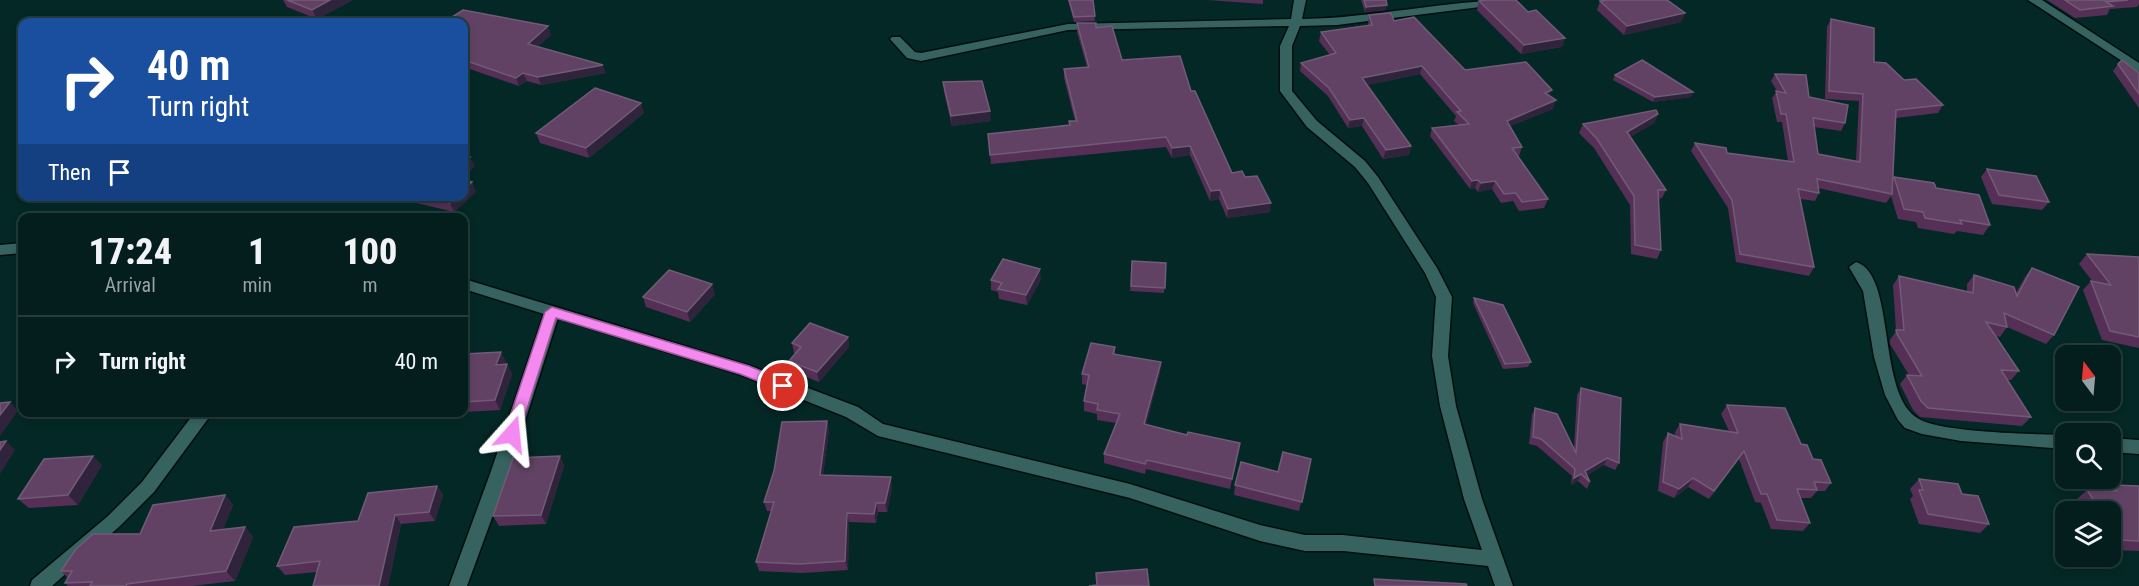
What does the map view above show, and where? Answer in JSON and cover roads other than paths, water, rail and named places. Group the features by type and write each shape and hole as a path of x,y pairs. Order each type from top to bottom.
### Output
{"street":[{"path":"1300,0 1296,22 1286,46 1286,91 1312,124 1360,164 1373,180 1432,272 1444,297 1440,356 1448,406 1473,499 1504,586"},
{"path":"896,39 911,55 921,57 1068,27 1337,22 1512,0"},
{"path":"2034,0 2139,68"},
{"path":"0,250 18,248"},
{"path":"1856,267 1873,290 1883,367 1904,416 1912,424 1923,429 1971,435 2055,441"},
{"path":"468,285 744,370 852,412 878,429 889,433 1130,491 1260,533 1305,543 1343,543 1494,559"},
{"path":"458,586 499,474 552,312"},
{"path":"39,586 114,521 148,487 201,417"},
{"path":"2121,446 2139,447"}]}
